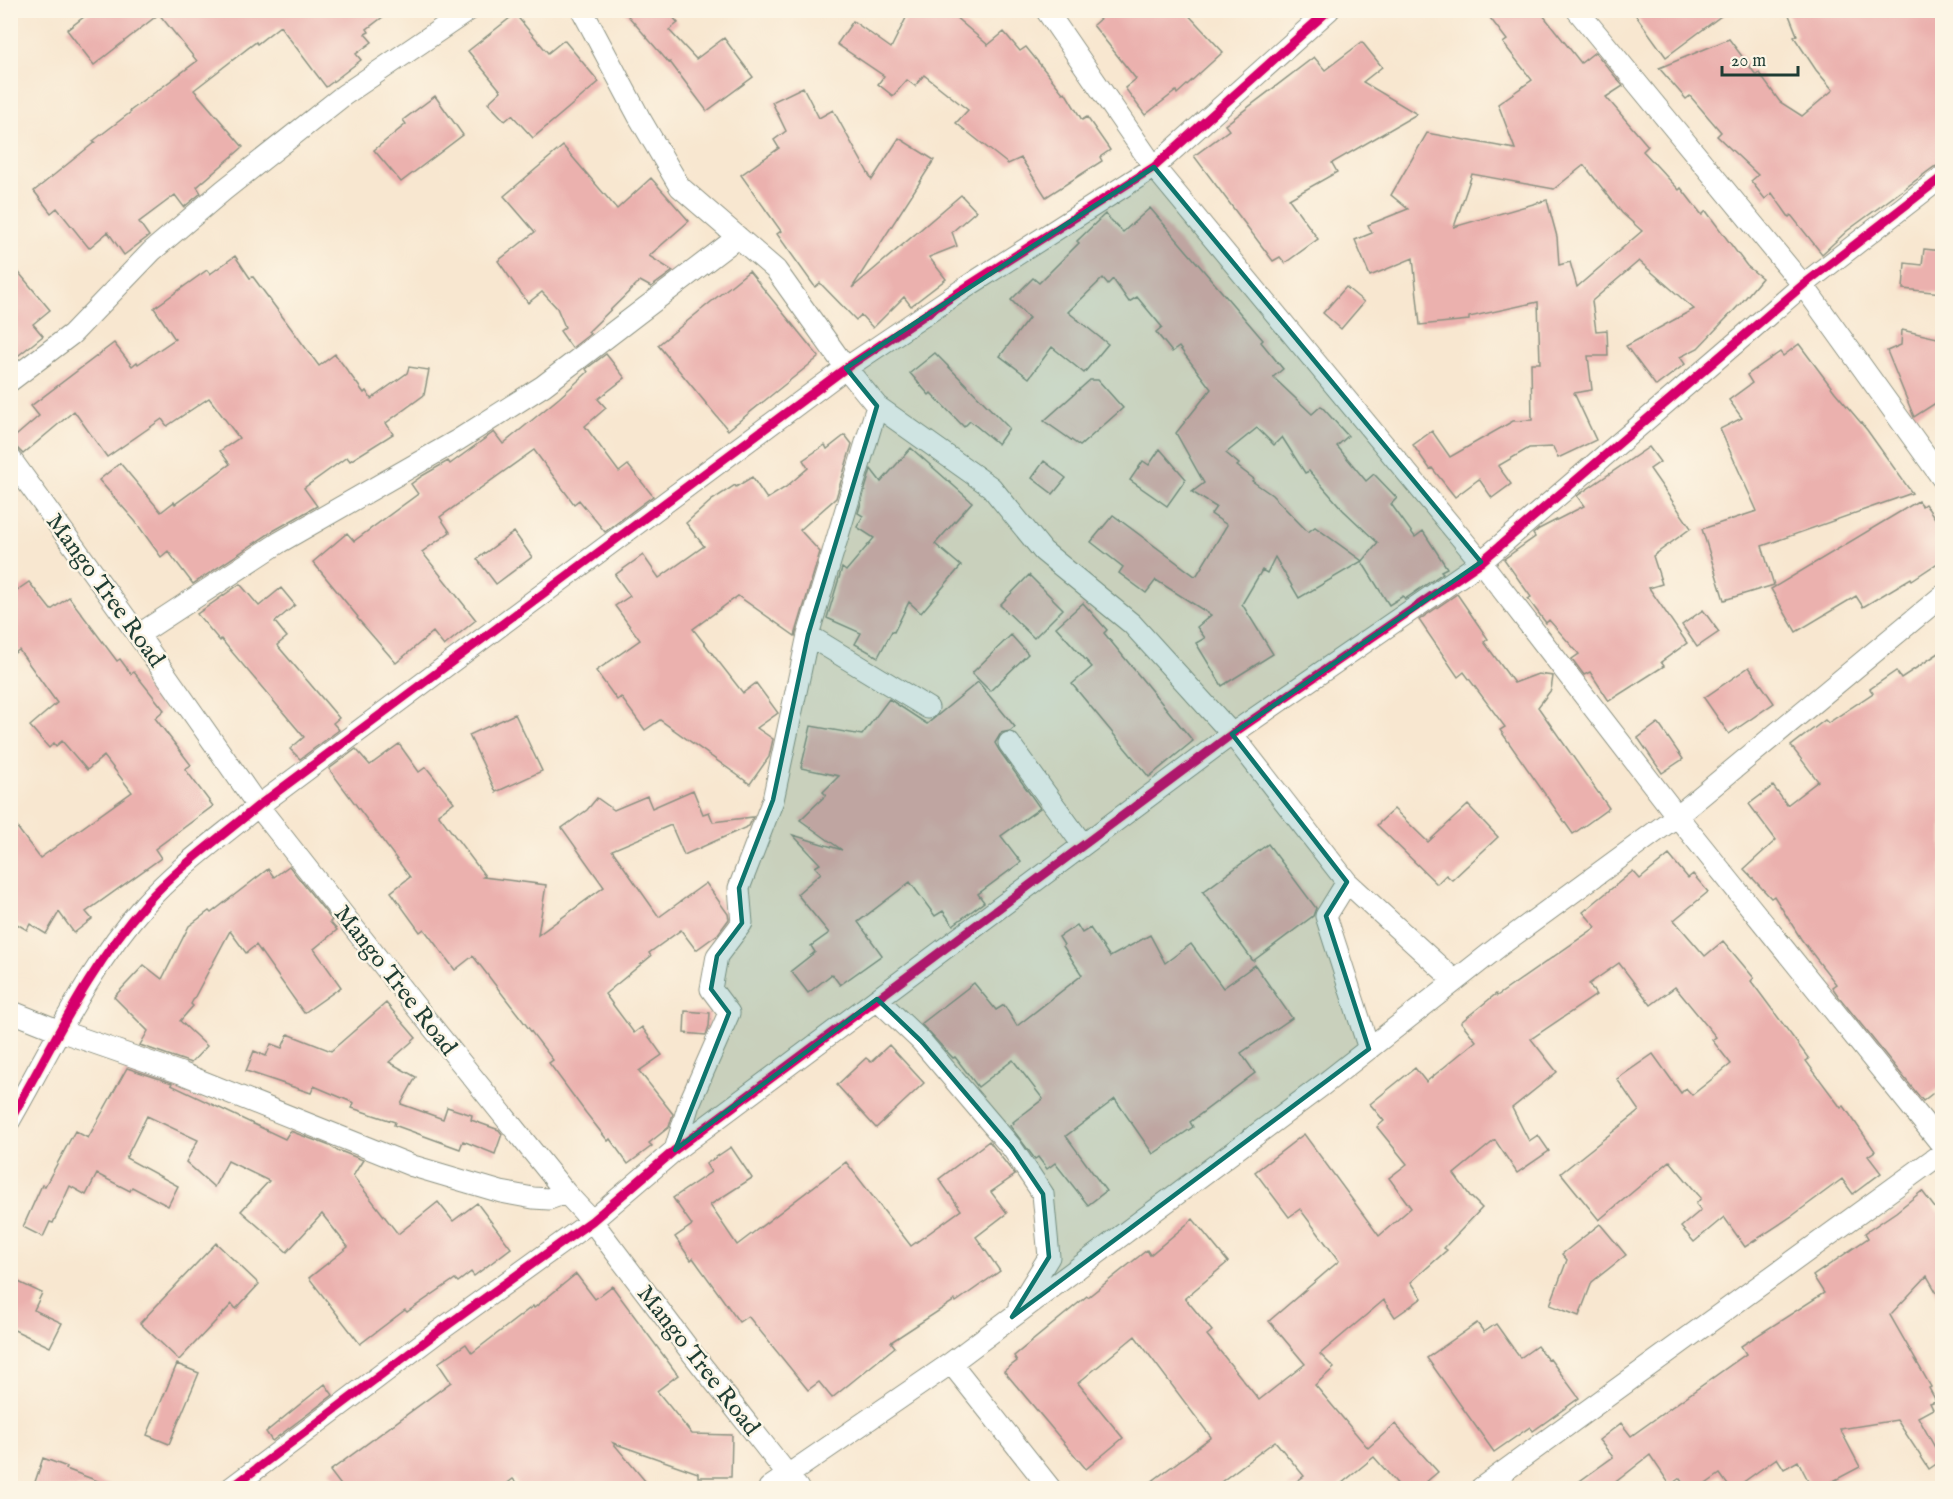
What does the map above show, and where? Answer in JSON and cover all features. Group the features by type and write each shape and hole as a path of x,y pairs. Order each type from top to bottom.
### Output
{"street":[{"path":"10,381 72,334 152,251 225,190 344,95 469,10"},
{"path":"582,10 639,117 680,187 776,270 846,368 877,406 991,487 1043,551 1132,624 1232,734 1347,882 1454,980"},
{"path":"1046,10 1154,167 1481,562 1677,816 1942,1145"},
{"path":"10,1120 92,976 145,904 172,876 258,806 846,368 971,284 1154,167 1329,10"},
{"path":"1577,10 1803,285 1942,478"},
{"path":"231,1488 435,1334 592,1221 675,1150 1232,734 1481,562 1803,285 1942,177"},
{"path":"138,634 280,542 458,440 543,386 738,237"},
{"path":"675,1150 689,1104 729,1012 711,989 717,956 742,923 739,888 773,800 808,635 877,406"},
{"name":"Mango Tree Road","path":"10,458 138,634 258,806 412,1002 566,1193 592,1221 793,1481"},
{"path":"769,1488 793,1481 1369,1049 1454,980 1677,816 1942,596"},
{"path":"808,635 928,708"},
{"path":"1009,743 1083,845"},
{"path":"1347,882 1326,916 1369,1049"},
{"path":"877,999 929,1050 1012,1148 1043,1194 1049,1257 1012,1317"},
{"path":"10,1011 181,1073 413,1166 501,1192 532,1198 549,1199 566,1193"},
{"path":"1481,1488 1942,1153"},
{"path":"951,1363 1050,1488"}],"highlighted area":[{"path":"1154,167 1481,562 1232,734 1347,882 1326,916 1369,1049 1012,1317 1049,1257 1043,1194 1012,1148 921,1041 877,999 675,1150 729,1013 711,989 717,956 742,923 739,888 773,800 808,635 877,406 846,368"}],"building":[{"path":"93,10 392,10 367,29 369,32 365,34 372,42 356,54 361,60 326,87 280,26 194,90 243,147 197,187 201,193 184,207 175,195 139,222 149,236 124,255 108,232 89,248 57,208 51,213 34,191 130,111 197,61 159,14 94,65 67,30"},
{"path":"623,10 667,10 678,23 669,30 696,59 724,38 753,77 707,111 670,62"},
{"path":"910,10 947,10 988,45 1004,32 1020,51 1026,47 1063,93 1065,92 1082,120 1087,117 1110,150 1100,157 1102,161 1046,197 1021,158 1008,164 956,123 968,110 924,75 915,86 907,80 893,96 878,84 884,76 837,44 853,21 891,48"},
{"path":"1110,10 1184,10 1223,52 1177,94 1176,91 1145,115 1125,88 1136,79 1093,25"},
{"path":"1484,10 1539,10 1581,63 1595,52 1623,86 1606,97 1648,146 1643,151 1679,190 1681,188 1702,215 1706,211 1747,266 1762,278 1698,348 1680,357 1685,364 1656,386 1626,346 1694,309 1639,261 1592,301 1596,331 1607,330 1608,356 1588,356 1592,390 1574,393 1596,440 1558,458 1553,447 1529,448 1498,466 1511,484 1492,498 1479,479 1455,497 1432,468 1430,469 1413,445 1432,431 1450,457 1513,421 1532,420 1531,363 1540,363 1538,302 1469,317 1469,320 1420,325 1413,258 1370,276 1355,240 1372,233 1368,225 1408,209 1391,195 1427,133 1515,149 1498,104 1532,80 1503,43 1507,40","holes":["1584,165 1622,213 1642,231 1577,287 1570,262 1559,265 1557,237 1547,200 1454,227 1472,174 1554,189"]},
{"path":"1632,10 1729,10 1666,57"},
{"path":"1787,10 1942,10 1942,165 1934,167 1847,231 1822,254 1791,215 1789,217 1772,193 1765,199 1751,181 1758,175 1717,136 1721,132 1690,96 1686,99 1659,68 1729,39 1756,75 1759,73 1780,102 1802,116 1833,90 1816,70 1794,37 1797,35"},
{"path":"515,14 548,53 564,40 599,82 533,138 512,115 505,121 488,103 501,91 468,51"},
{"path":"1362,42 1382,67 1363,82 1417,114 1332,163 1337,172 1289,199 1318,239 1285,263 1280,257 1273,261 1194,156 1229,130 1225,125 1314,57 1325,70"},
{"path":"803,87 819,118 833,110 872,180 899,138 934,160 852,288 961,195 976,211 952,232 957,246 929,257 946,279 911,306 904,297 873,328 861,315 856,320 820,283 815,287 777,234 781,231 741,175 779,148 774,140 786,131 772,102"},
{"path":"435,96 463,135 401,182 374,150 406,124 403,120"},
{"path":"563,146 617,209 651,178 689,221 649,256 673,271 651,287 640,281 588,332 590,334 572,348 560,331 565,327 557,308 542,292 528,303 498,261 535,232 504,196"},
{"path":"1150,208 1263,340 1261,342 1283,369 1273,377 1312,414 1321,406 1348,436 1337,446 1366,481 1374,474 1397,498 1391,504 1415,537 1423,531 1447,568 1405,599 1403,596 1389,605 1362,562 1378,543 1343,510 1309,471 1305,473 1282,437 1274,445 1257,428 1226,453 1239,464 1237,466 1254,479 1252,481 1272,495 1308,532 1315,527 1362,561 1299,598 1275,557 1267,573 1262,570 1242,604 1273,654 1222,686 1196,643 1205,638 1197,627 1211,615 1156,580 1146,593 1119,573 1123,567 1091,542 1113,515 1195,576 1197,575 1227,525 1211,514 1216,507 1192,492 1204,483 1176,433 1211,389 1179,347 1172,352 1156,332 1162,327 1137,297 1129,302 1113,279 1108,284 1103,278 1068,312 1108,344 1084,373 1052,347 1029,378 1000,356 1029,318 1011,300 1033,278 1039,283 1105,214 1123,232"},
{"path":"1924,249 1942,251 1942,293 1903,289 1905,263 1922,265"},
{"path":"235,256 319,366 335,354 371,399 407,373 409,367 429,370 424,395 386,423 393,434 350,461 347,457 304,488 317,506 273,531 193,584 168,551 161,557 135,521 99,480 120,463 161,512 230,464 220,451 239,438 209,398 167,426 162,419 107,457 74,411 23,454 16,447 10,446 10,441 39,416 31,406 114,343 132,366 175,339 154,308 207,270 210,274"},
{"path":"10,262 50,310 33,324 43,336 10,362"},
{"path":"749,271 819,357 728,430 658,345"},
{"path":"1346,287 1364,302 1341,329 1323,313"},
{"path":"1902,330 1942,339 1942,399 1914,417 1887,351 1901,345"},
{"path":"1799,344 1867,430 1912,493 1762,546 1774,585 1724,600 1702,529 1757,511 1720,429 1742,418 1729,400 1752,383 1747,375 1780,352 1783,356"},
{"path":"935,353 1009,428 998,444 970,421 964,427 931,393 929,395 910,373"},
{"path":"606,354 625,378 598,399 606,408 585,426 619,472 628,465 653,496 605,532 579,500 574,504 534,450 440,517 450,532 422,552 476,620 444,646 433,632 396,663 313,562 347,533 354,541 418,494 411,484 422,476 448,461 450,464 494,432 503,444 559,398 588,372 586,369"},
{"path":"1090,380 1098,380 1123,408 1080,446 1044,421"},
{"path":"845,435 852,444 836,498 800,530 820,552 795,636 738,596 693,629 743,693 756,683 778,713 757,728 773,739 769,757 750,784 660,720 645,730 621,697 617,700 596,671 640,640 615,606 630,596 615,575 643,555 659,578 704,546 686,523 712,500 752,477 767,499 786,487 808,468 803,460 825,445 827,449"},
{"path":"1649,447 1660,462 1650,469 1691,528 1653,556 1662,584 1649,588 1687,643 1661,662 1664,666 1609,701 1590,672 1584,675 1572,659 1579,654 1549,620 1546,623 1528,599 1531,597 1504,559 1535,537 1533,534 1539,529 1584,506 1577,496"},
{"path":"911,448 972,502 935,544 961,566 921,613 909,602 878,657 855,644 861,633 827,618 842,568 846,571 874,538 857,527 863,516 858,513 871,469 881,482"},
{"path":"1160,449 1186,479 1167,506 1130,480 1143,461 1149,465"},
{"path":"1044,461 1066,478 1053,494 1032,478"},
{"path":"1918,501 1922,506 1925,504 1942,528 1942,560 1912,580 1911,578 1863,607 1856,596 1796,632 1771,589"},
{"path":"514,532 532,557 496,584 477,559"},
{"path":"1029,575 1063,609 1034,638 1000,605"},
{"path":"29,582 51,610 69,597 117,661 120,659 131,674 134,672 164,710 155,718 191,765 185,769 213,806 155,849 161,858 86,912 92,919 74,933 59,912 46,934 30,924 27,930 10,920 10,818 40,858 132,792 104,756 87,770 62,741 56,746 54,743 49,748 30,726 57,703 19,650 10,656 10,595"},
{"path":"240,584 259,606 281,588 295,605 275,622 287,637 277,645 339,718 333,723 339,730 300,759 290,749 304,737 197,614"},
{"path":"1457,594 1488,639 1484,642 1514,683 1538,674 1553,676 1551,690 1538,707 1609,808 1573,834 1500,730 1505,727 1464,672 1458,677 1419,620"},
{"path":"1083,603 1107,630 1104,633 1193,741 1149,777 1072,684 1092,667 1056,627"},
{"path":"1703,610 1719,632 1697,647 1682,625"},
{"path":"1011,635 1028,654 990,691 972,673"},
{"path":"1942,651 1942,1086 1923,1101 1839,997 1832,987 1836,984 1801,939 1774,896 1771,898 1744,869 1776,840 1749,804 1773,786 1787,805 1818,781 1791,746 1825,720 1828,723 1873,693 1870,689 1896,671 1901,678"},
{"path":"1749,667 1774,703 1729,734 1704,698"},
{"path":"978,682 1015,727 1001,733 995,743 1040,808 1001,836 1021,862 978,894 984,902 953,925 943,911 935,916 910,882 858,922 882,955 840,985 832,974 808,993 791,971 815,952 811,946 829,933 797,894 821,873 815,867 820,864 793,835 842,850 800,820 826,795 823,792 839,776 801,768 811,726 862,735 889,699 927,724"},
{"path":"515,714 542,771 496,792 469,735"},
{"path":"1658,723 1683,759 1662,773 1638,738"},
{"path":"399,744 419,772 426,767 454,802 438,814 485,876 483,877 546,885 538,935 604,887 562,828 587,810 597,798 614,810 647,796 652,808 693,790 703,814 709,812 713,822 753,817 749,826 684,855 671,825 612,850 659,917 706,883 728,914 729,919 718,934 696,950 681,930 649,953 651,956 605,994 634,1033 642,1027 662,1055 639,1071 673,1114 669,1127 649,1143 652,1146 628,1164 610,1139 608,1141 586,1113 549,1063 553,1060 473,956 455,970 424,929 420,932 391,892 410,877 329,769 356,749 370,765"},
{"path":"1468,805 1498,837 1452,880 1446,875 1437,884 1377,825 1394,809 1428,842"},
{"path":"1268,844 1316,908 1313,916 1253,961 1203,892"},
{"path":"1669,855 1688,878 1693,874 1708,892 1674,920 1705,956 1723,941 1754,978 1751,981 1809,1059 1806,1061 1841,1108 1844,1106 1875,1151 1868,1156 1881,1173 1853,1194 1842,1179 1745,1247 1724,1217 1694,1242 1681,1227 1701,1210 1696,1204 1701,1198 1670,1161 1599,1220 1561,1173 1639,1111 1617,1079 1653,1054 1681,1093 1686,1088 1692,1095 1731,1064 1712,1040 1716,1037 1675,987 1651,1005 1619,963 1589,984 1596,995 1531,1039 1557,1072 1512,1108 1529,1141 1538,1135 1549,1151 1517,1173 1495,1140 1454,1174 1482,1208 1444,1248 1447,1250 1411,1282 1422,1298 1395,1317 1384,1300 1320,1354 1334,1368 1315,1385 1368,1448 1395,1424 1438,1472 1419,1488 1401,1488 1374,1457 1336,1488 1287,1488 1304,1476 1275,1441 1213,1488 1143,1488 1211,1437 1135,1336 1078,1383 1123,1438 1086,1469 1004,1371 1017,1361 1014,1356 1147,1250 1150,1255 1193,1219 1228,1262 1185,1298 1212,1331 1207,1335 1259,1400 1305,1364 1269,1321 1339,1261 1300,1209 1289,1217 1255,1172 1304,1134 1379,1236 1411,1208 1389,1178 1407,1164 1377,1127 1384,1121 1370,1104 1415,1068 1426,1082 1476,1041 1461,1022 1496,994 1497,996 1596,927 1583,912 1633,871 1640,879"},
{"path":"289,866 332,920 330,922 337,930 314,949 341,987 304,1013 256,945 246,953 230,931 191,1004 193,1006 180,1021 207,1046 191,1063 140,1045 148,1031 114,997 144,965 162,979 189,926 209,911 211,913 268,869 274,877"},
{"path":"1077,925 1082,933 1090,928 1110,957 1150,935 1165,963 1191,944 1223,988 1255,965 1292,1018 1241,1053 1255,1073 1190,1122 1193,1127 1153,1154 1115,1099 1066,1136 1106,1191 1088,1205 1055,1163 1047,1169 1038,1157 1035,1159 1010,1126 1043,1099 1013,1060 978,1087 955,1057 953,1058 921,1024 974,983 996,1010 1004,1005 1017,1026 1082,975 1059,937"},
{"path":"386,1003 416,1038 389,1062 416,1077 401,1104 443,1119 447,1107 472,1115 471,1120 499,1130 502,1134 495,1154 463,1141 460,1149 394,1125 395,1122 352,1108 354,1103 314,1086 311,1093 246,1071 254,1051 266,1056 271,1044 282,1048 288,1034 331,1051"},
{"path":"685,1011 710,1013 706,1035 684,1033"},
{"path":"889,1045 924,1083 876,1128 837,1085 866,1058 871,1062"},
{"path":"127,1068 172,1083 171,1085 285,1139 290,1131 363,1160 353,1176 398,1234 438,1202 453,1221 477,1203 511,1248 474,1276 471,1272 458,1282 455,1279 407,1312 405,1310 360,1344 309,1278 348,1247 322,1214 287,1252 241,1211 269,1181 228,1161 214,1187 186,1162 198,1140 147,1116 126,1158 178,1186 168,1206 132,1187 130,1191 97,1174 86,1195 70,1186 53,1223 50,1222 43,1237 23,1227 42,1185 45,1186 75,1131 88,1138"},
{"path":"989,1141 1015,1175 991,1192 1007,1213 976,1237 1000,1271 956,1302 955,1300 891,1342 895,1347 832,1398 819,1382 808,1390 748,1316 739,1322 675,1237 692,1225 673,1198 711,1172 706,1164 731,1147 752,1178 710,1205 737,1245 846,1162 911,1246 961,1210 939,1179"},
{"path":"1922,1191 1942,1217 1942,1302 1927,1276 1890,1315 1931,1387 1929,1388 1936,1401 1930,1403 1933,1409 1918,1417 1942,1460 1929,1469 1897,1420 1840,1429 1860,1467 1820,1488 1812,1488 1798,1461 1784,1469 1777,1458 1735,1488 1730,1488 1720,1474 1700,1488 1687,1488 1680,1478 1670,1485 1650,1455 1608,1488 1570,1488 1613,1457 1599,1440 1621,1423 1631,1436 1746,1354 1741,1346 1824,1293 1813,1276 1868,1238 1865,1233"},
{"path":"1600,1224 1626,1255 1592,1282 1579,1316 1550,1305 1567,1260 1562,1254"},
{"path":"216,1243 259,1284 236,1309 232,1304 179,1360 140,1323"},
{"path":"576,1274 595,1299 612,1286 678,1375 657,1391 692,1434 732,1435 731,1477 698,1477 698,1473 613,1443 651,1488 521,1488 513,1479 501,1488 343,1488 330,1471 451,1382 438,1363 466,1344 472,1353"},
{"path":"10,1278 42,1293 34,1310 62,1323 50,1347 10,1328"},
{"path":"1477,1323 1484,1332 1496,1324 1520,1358 1537,1346 1548,1360 1550,1359 1579,1398 1533,1431 1530,1427 1494,1452 1427,1358"},
{"path":"177,1364 199,1373 169,1444 147,1435"},
{"path":"325,1384 333,1395 272,1441 266,1432"},
{"path":"43,1458 111,1486 111,1488 33,1488"}],"cycle path":[{"path":"10,1120 72,1008 106,954 145,904 185,865 258,806 846,368 971,284 1154,167 1329,10"},
{"path":"231,1488 435,1334 592,1221 675,1150 1232,734 1481,562 1803,285 1942,177"}]}
